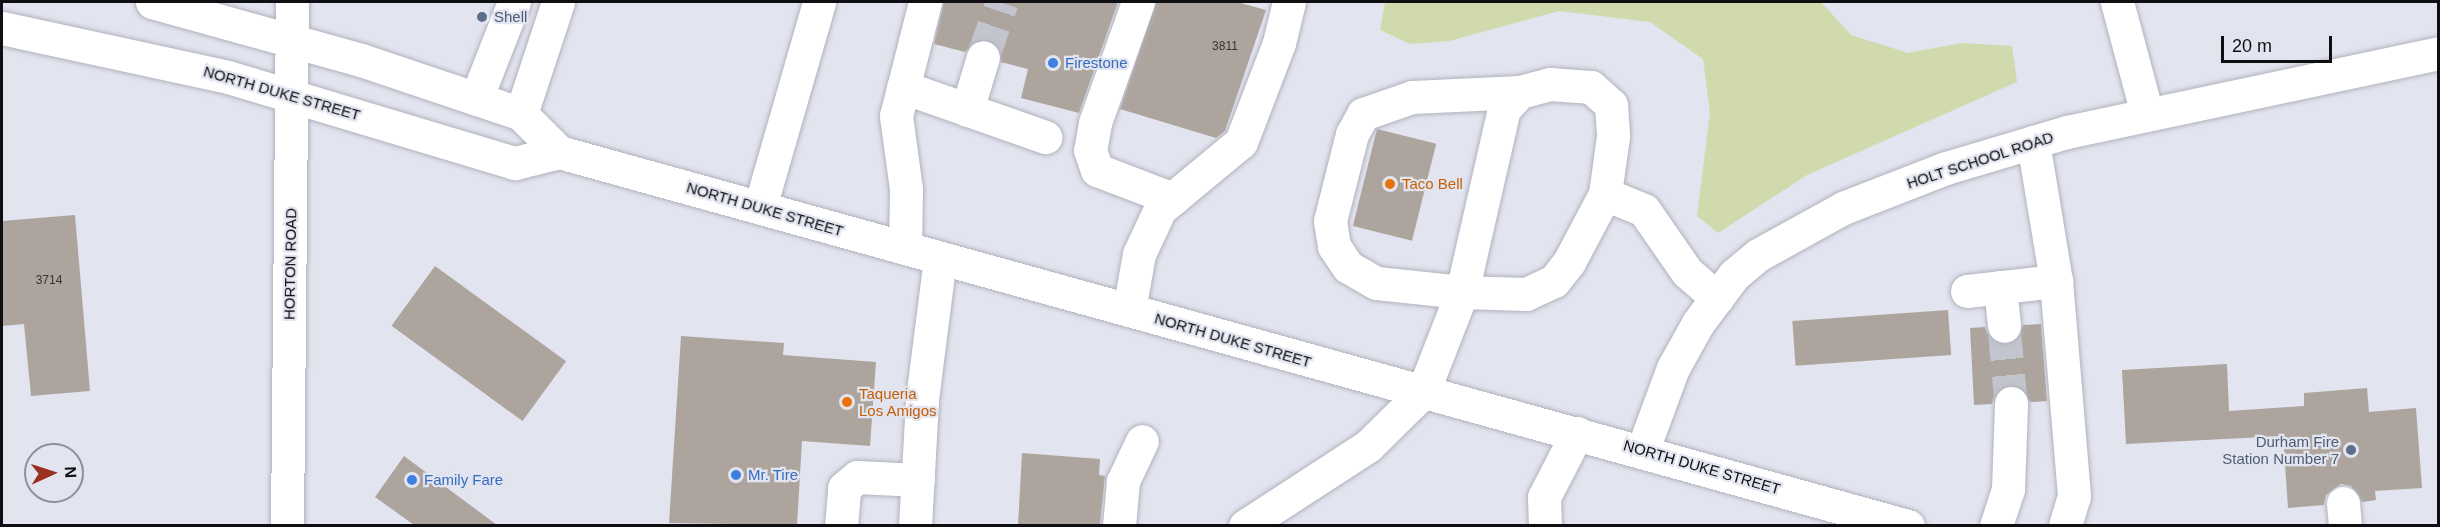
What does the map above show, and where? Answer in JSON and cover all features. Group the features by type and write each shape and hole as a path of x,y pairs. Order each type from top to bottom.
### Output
{"main road":[{"name":"NORTH DUKE STREET","path":"152,2 292,39 521,114 559,152"},
{"name":"HORTON ROAD","path":"287,525 292,2"},
{"path":"476,99 514,2"},
{"path":"521,114 558,2"},
{"path":"760,207 819,2"},
{"path":"905,248 906,189 896,116 925,2"},
{"path":"1138,2 1095,123 1090,150 1097,170 1173,199"},
{"path":"1129,310 1139,254 1160,209 1240,142 1279,43 1289,2"},
{"path":"2117,2 2146,114"},
{"name":"NORTH DUKE STREET","path":"2,28 166,61 291,95 515,163 559,152 1423,392 1643,449 1908,525"},
{"name":"HOLT SCHOOL ROAD","path":"1643,449 1673,369 1717,298 1758,255 1843,208 1946,168 2033,142 2146,114 2439,53"},
{"path":"968,110 983,57"},
{"path":"1550,84 1591,87 1611,105 1613,136 1605,194 1569,262 1554,280 1526,294 1462,292 1376,283 1348,267 1334,246 1330,221 1352,134 1363,114 1412,97 1520,92 1550,84"},
{"path":"903,87 1045,137"},
{"path":"1245,525 1368,446 1423,392 1462,292 1504,109 1520,92"},
{"path":"2033,142 2056,281 2074,496 2065,525"},
{"path":"1605,194 1644,210 1687,272 1717,298"},
{"path":"915,525 922,399 940,258"},
{"path":"1967,291 2056,281"},
{"path":"2000,287 2004,326"},
{"path":"1995,525 2008,490 2011,403"},
{"path":"1545,525 1544,496 1577,433"},
{"path":"1119,525 1123,481 1142,441"},
{"path":"841,525 843,488 857,477 918,480"}],"green space":[{"path":"1385,2 1821,2 1851,35 1908,53 1962,43 2012,46 2017,82 1807,175 1718,233 1697,216 1710,113 1703,59 1650,22 1559,11 1449,41 1410,44 1380,30"}],"building":[{"name":"Firestone","path":"944,2 1118,2 1079,113 1021,98 1028,69 1001,62 997,45 989,39 978,39 965,52 934,44"},
{"path":"1156,2 1237,2 1266,10 1225,131 1216,138 1120,109"},
{"name":"Taco Bell","path":"1377,129 1436,144 1412,241 1353,226"},
{"path":"75,215 90,391 31,396 24,324 2,326 2,221"},
{"path":"435,266 566,361 523,421 392,326"},
{"path":"1948,310 1951,355 1796,366 1792,321"},
{"path":"2041,324 2047,401 2030,402 2021,387 2011,384 1995,393 1992,404 1974,405 1970,328 1985,327 1989,337 2005,345 2015,341 2023,325"},
{"name":"Mr. Tire","path":"681,336 784,343 783,355 876,362 870,446 802,441 797,525 669,523"},
{"path":"2227,364 2229,411 2304,406 2304,393 2367,388 2369,412 2416,408 2422,488 2375,491 2376,500 2362,502 2351,486 2341,484 2326,495 2324,505 2288,508 2283,436 2126,444 2122,370"},
{"path":"1022,453 1100,459 1099,475 1105,476 1100,525 1018,525"},
{"name":"Family Fare","path":"404,456 497,525 414,525 375,497"}],"tunnel":[{"path":"983,57 1002,2"},
{"path":"2004,326 2011,403"}],"place":[{"name":"Shell","path":"482,17"},
{"name":"Firestone","path":"1053,63"},
{"name":"Taco Bell","path":"1390,184"},
{"name":"Taqueria Los Amigos","path":"847,402"},
{"name":"Durham Fire Station Number 7","path":"2351,450"},
{"name":"Mr. Tire","path":"736,475"},
{"name":"Family Fare","path":"412,480"}]}
